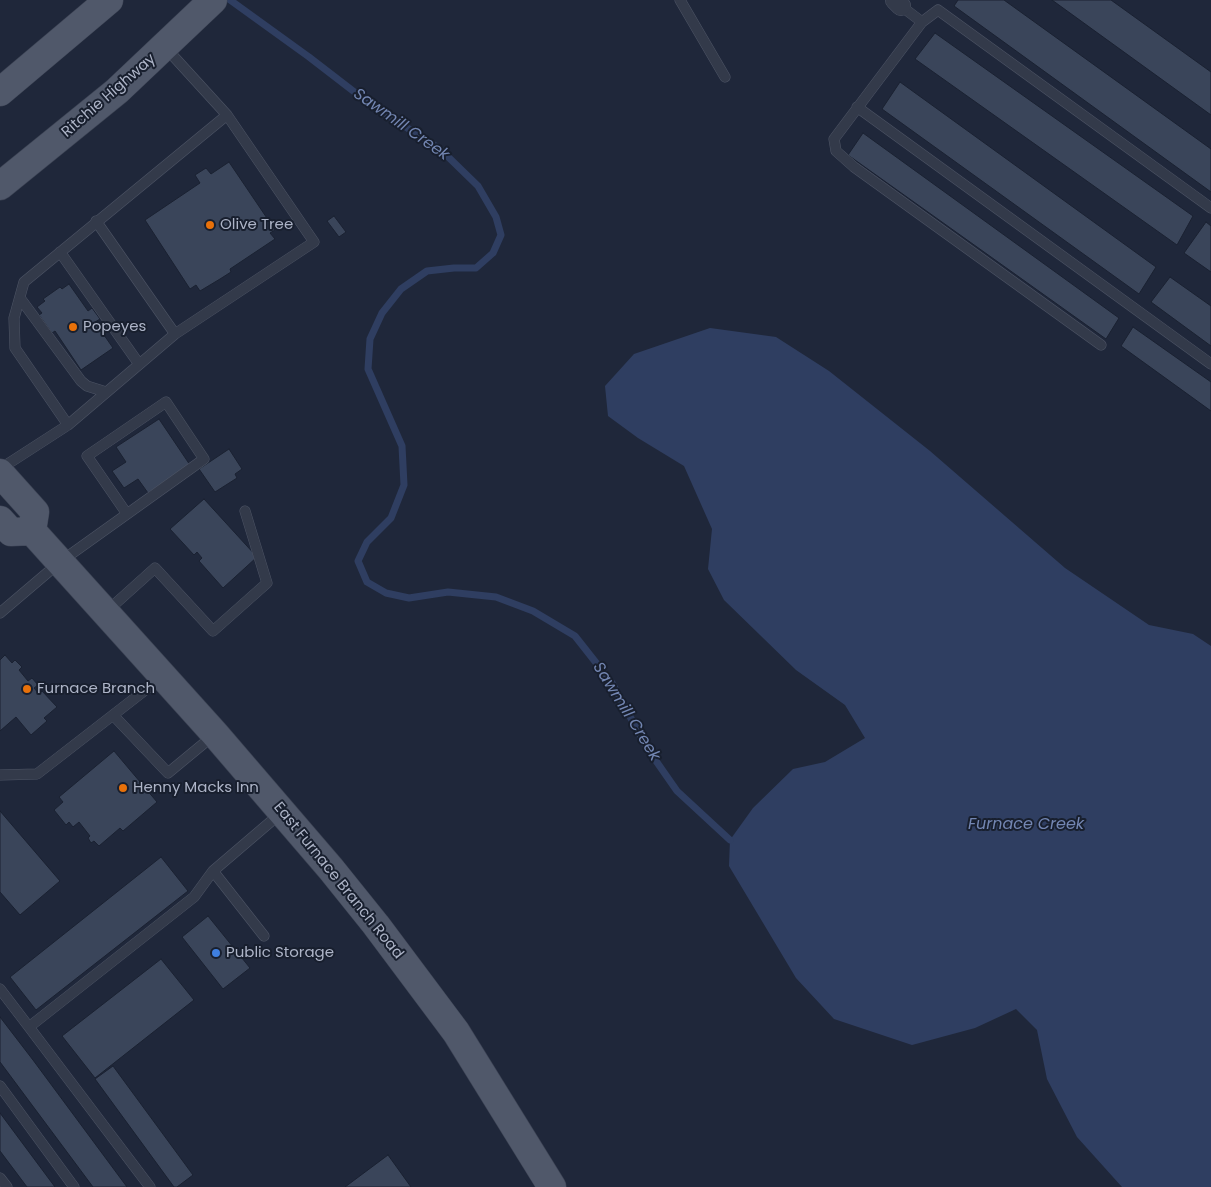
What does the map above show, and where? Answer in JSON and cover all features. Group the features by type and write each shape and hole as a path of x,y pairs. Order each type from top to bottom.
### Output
{"main road":[{"path":"0,92 100,3"},
{"name":"Ritchie Highway","path":"0,186 117,90 166,47 210,4"},
{"path":"0,471 35,512 32,531 11,532 0,520"},
{"name":"East Furnace Branch Road","path":"32,531 215,734 376,925 456,1032 552,1187"}],"lane":[{"path":"680,0 725,77"},
{"path":"898,3 922,22"},
{"path":"1101,345 854,167 836,152 834,139 922,22 938,10 1211,208"},
{"path":"0,471 68,425 175,334 314,242 227,115 166,47"},
{"path":"857,107 1211,364"},
{"path":"68,425 15,348 14,318 24,282 227,115"},
{"path":"96,221 175,334"},
{"path":"60,252 139,364"},
{"path":"20,298 80,380 87,386 106,392"},
{"path":"0,613 60,562 204,459 166,402 88,456 127,514"},
{"path":"105,613 156,568 213,631 267,583 245,511"},
{"path":"0,775 37,774 163,676"},
{"path":"113,715 168,773 215,734"},
{"path":"29,1027 194,897 213,871 282,812"},
{"path":"213,871 264,936"},
{"path":"0,989 150,1187"},
{"path":"0,1086 74,1187"},
{"path":"0,1178 7,1187"}],"water":[{"name":"Furnace Creek","path":"710,328 776,337 829,371 930,451 1065,568 1149,625 1193,634 1211,646 1211,1187 1122,1187 1077,1137 1047,1079 1037,1030 1016,1009 975,1028 912,1045 834,1019 796,978 729,866 730,840 753,808 793,769 825,762 865,738 845,705 796,670 724,600 708,569 712,529 684,466 638,438 608,416 605,386 634,354"}],"building":[{"path":"958,0 1004,0 1211,149 1211,192 954,6"},
{"path":"1052,0 1111,0 1211,72 1211,115"},
{"path":"935,33 1193,216 1177,245 915,59"},
{"path":"900,82 1156,267 1139,294 882,109"},
{"path":"863,133 1119,318 1106,339 848,155"},
{"name":"Olive Tree","path":"229,162 275,230 270,233 275,239 230,269 231,272 200,291 196,285 190,289 145,220 200,183 195,175 206,168 211,174"},
{"path":"334,216 346,232 339,237 327,221"},
{"path":"1206,222 1211,226 1211,272 1184,253"},
{"path":"1170,277 1211,306 1211,346 1151,302"},
{"name":"Popeyes","path":"69,284 88,311 92,308 100,319 95,322 113,348 81,370 55,331 52,333 39,315 42,313 37,307 45,301 43,299 60,287 62,289"},
{"path":"1133,327 1211,382 1211,411 1121,346"},
{"path":"159,419 190,465 148,493 138,479 124,488 112,471 126,462 116,447"},
{"path":"229,449 242,469 235,474 237,478 215,492 199,469"},
{"path":"204,499 257,557 223,588 199,561 202,558 197,552 194,555 170,529"},
{"path":"5,655 12,663 15,660 22,667 19,670 28,681 32,678 38,685 34,688 39,694 42,691 57,707 44,718 47,721 31,735 16,717 0,731 0,660"},
{"path":"114,751 157,802 123,831 120,828 99,846 94,841 91,843 88,838 90,836 79,822 73,827 69,822 66,825 54,810 63,802 59,797"},
{"path":"0,811 60,881 20,915 0,892"},
{"path":"161,857 188,891 36,1010 10,977"},
{"path":"208,916 250,968 223,989 182,937"},
{"path":"161,959 194,1000 95,1078 62,1036"},
{"path":"0,1017 127,1187 93,1187 0,1062"},
{"path":"113,1066 193,1175 177,1187 174,1187 95,1079"},
{"path":"0,1113 55,1187 27,1187 0,1151"},
{"path":"388,1155 411,1187 345,1187"}],"waterway":[{"name":"Sawmill Creek","path":"230,0 370,104 440,149 478,186 496,217 501,235 493,253 476,268 427,271 401,289 382,313 370,339 368,369 402,446 404,485 391,518 367,542 358,561 367,582 386,593 409,598 448,592 496,597 533,611 575,636 612,683 647,748 677,791 730,840"}],"place":[{"name":"Olive Tree","path":"210,225"},
{"name":"Popeyes","path":"73,327"},
{"name":"Furnace Branch","path":"27,689"},
{"name":"Henny Macks Inn","path":"123,788"},
{"name":"Public Storage","path":"216,953"}]}
